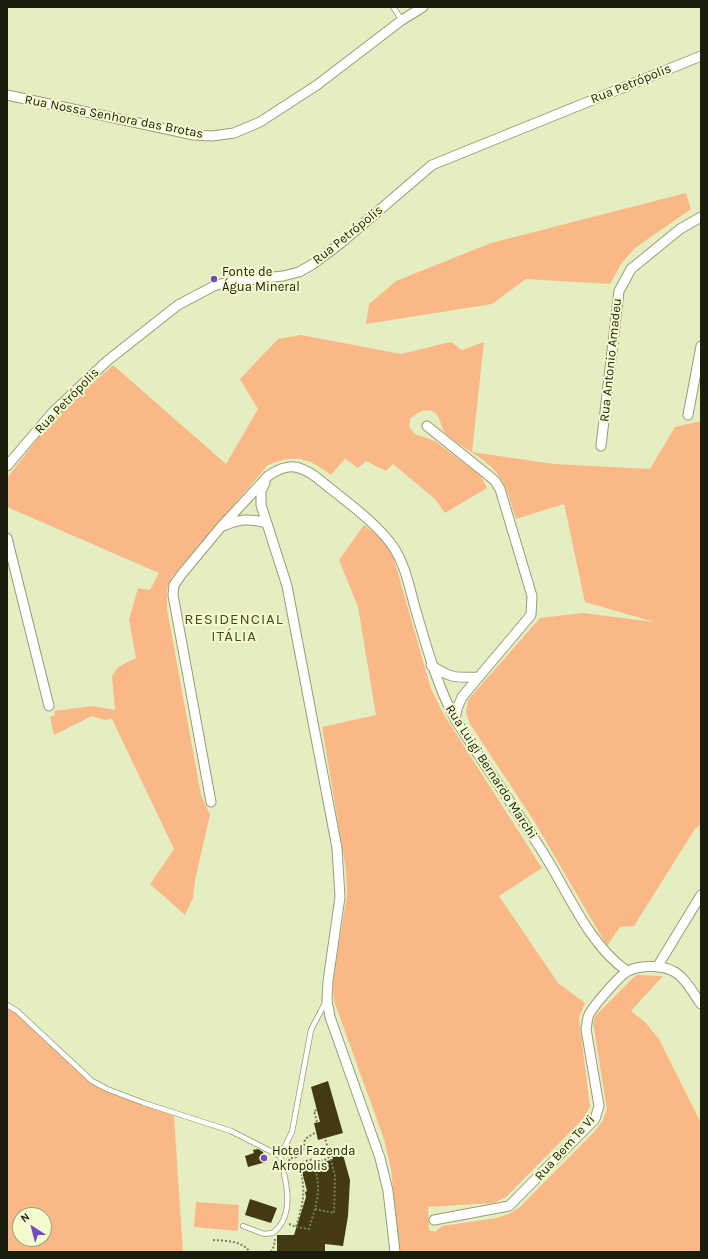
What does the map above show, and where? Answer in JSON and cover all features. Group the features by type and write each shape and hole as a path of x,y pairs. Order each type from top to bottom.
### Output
{"street":[{"name":"Rua Nossa Senhora das Brotas","path":"7,95 194,135 212,136 234,133 260,122 317,85 402,20 423,7"},
{"name":"Rua Petrópolis","path":"7,466 53,412 107,361 178,305 214,286 228,282 283,276 299,272 313,264 341,243 432,165 701,56"},
{"name":"Rua Antonio Amadeu","path":"601,446 619,291 631,269 680,229 701,217"},
{"path":"688,415 701,346"},
{"path":"427,426 488,474 498,485 532,596 531,615 462,697 457,709 455,720"},
{"name":"Rua Luigi Bernardo Marchi","path":"211,802 173,595 174,585 220,528 268,476 278,470 296,466 305,469 383,533 394,548 403,564 431,665 455,720 544,853 593,937 614,963 627,971"},
{"path":"268,476 261,491 260,498 287,586 337,848 340,897 328,981 327,1000 330,1017 380,1158 388,1191 395,1252"},
{"path":"220,528 244,519 253,519 267,523"},
{"path":"7,538 49,706"},
{"path":"431,665 445,675 456,678 478,677"},
{"path":"657,967 701,895"},
{"path":"627,971 638,968 657,967 673,971 679,976 701,1004"},
{"name":"Rua Bem Te Vi","path":"434,1220 510,1206 595,1118 598,1106 586,1029 587,1018 594,1006 627,971"}],"lane":[{"path":"393,7 402,20"},
{"path":"243,1226 264,1234 273,1233 283,1221 288,1191 280,1156 292,1132 311,1030 327,1000"},
{"path":"7,1005 17,1011 92,1081 107,1089 144,1103 231,1131 280,1156"}],"path":[{"path":"317,1110 314,1111 317,1122"},
{"path":"290,1158 299,1157 302,1154 305,1139 316,1132"},
{"path":"315,1209 334,1213 336,1185 325,1138"},
{"path":"296,1227 304,1199 304,1181 299,1163 313,1159 318,1162 327,1159 330,1156"},
{"path":"286,1222 296,1227 309,1229 320,1188 313,1159"},
{"path":"271,1252 274,1246 275,1237"},
{"path":"212,1240 236,1242 243,1245 250,1252"}],"shaded area":[{"path":"686,193 691,209 635,248 621,264 610,284 526,279 492,304 366,324 369,304 396,281 491,243"},
{"path":"301,335 401,354 451,342 462,350 484,342 472,452 554,464 650,469 675,427 701,421 701,824 695,829 634,926 620,927 607,946 534,821 470,724 466,713 468,700 540,618 583,613 654,622 585,602 564,504 516,519 507,492 499,476 488,464 446,434 439,418 432,411 426,410 414,415 410,419 409,427 415,434 435,441 481,476 487,488 445,513 435,499 393,464 386,471 366,461 358,468 345,459 331,475 309,461 294,459 278,462 268,465 171,578 167,590 167,609 201,795 210,815 195,880 193,898 185,915 150,884 174,849 112,719 105,720 92,716 54,735 50,717 55,715 54,711 93,706 115,710 112,676 118,667 136,658 129,620 138,588 150,590 159,573 7,507 7,478 51,421 113,365 226,464 258,409 240,379 278,339"},
{"path":"364,525 380,537 393,556 431,689 443,713 542,868 499,896 558,983 585,1003 579,1018 590,1107 583,1119 506,1197 494,1203 428,1207 429,1230 435,1232 442,1226 496,1218 509,1214 520,1207 592,1134 602,1122 607,1109 593,1023 595,1016 637,975 663,976 631,1011 645,1022 659,1039 701,1123 701,1252 399,1252 391,1169 384,1139 334,1001 333,980 347,895 346,870 322,727 376,715 358,607 339,560"},
{"path":"7,1008 16,1012 91,1083 107,1092 174,1116 183,1252 7,1252"},
{"path":"196,1202 239,1205 238,1231 194,1227"}],"building":[{"path":"328,1081 343,1133 318,1140 314,1123 320,1122 311,1087"},
{"path":"258,1149 263,1152 266,1162 248,1167 245,1156 254,1153 253,1150"},
{"path":"342,1151 350,1180 348,1216 343,1246 325,1244 325,1252 277,1252 277,1235 294,1235 306,1197 305,1192 307,1191 300,1164 311,1161 313,1166 333,1159 331,1154"},
{"path":"250,1199 277,1208 271,1223 245,1215"}],"place":[{"name":"Fonte de Água Mineral","path":"214,279"},
{"name":"Hotel Fazenda Akropolis","path":"264,1158"}],"district":[{"name":"RESIDENCIAL ITÁLIA","path":"234,628"}]}
